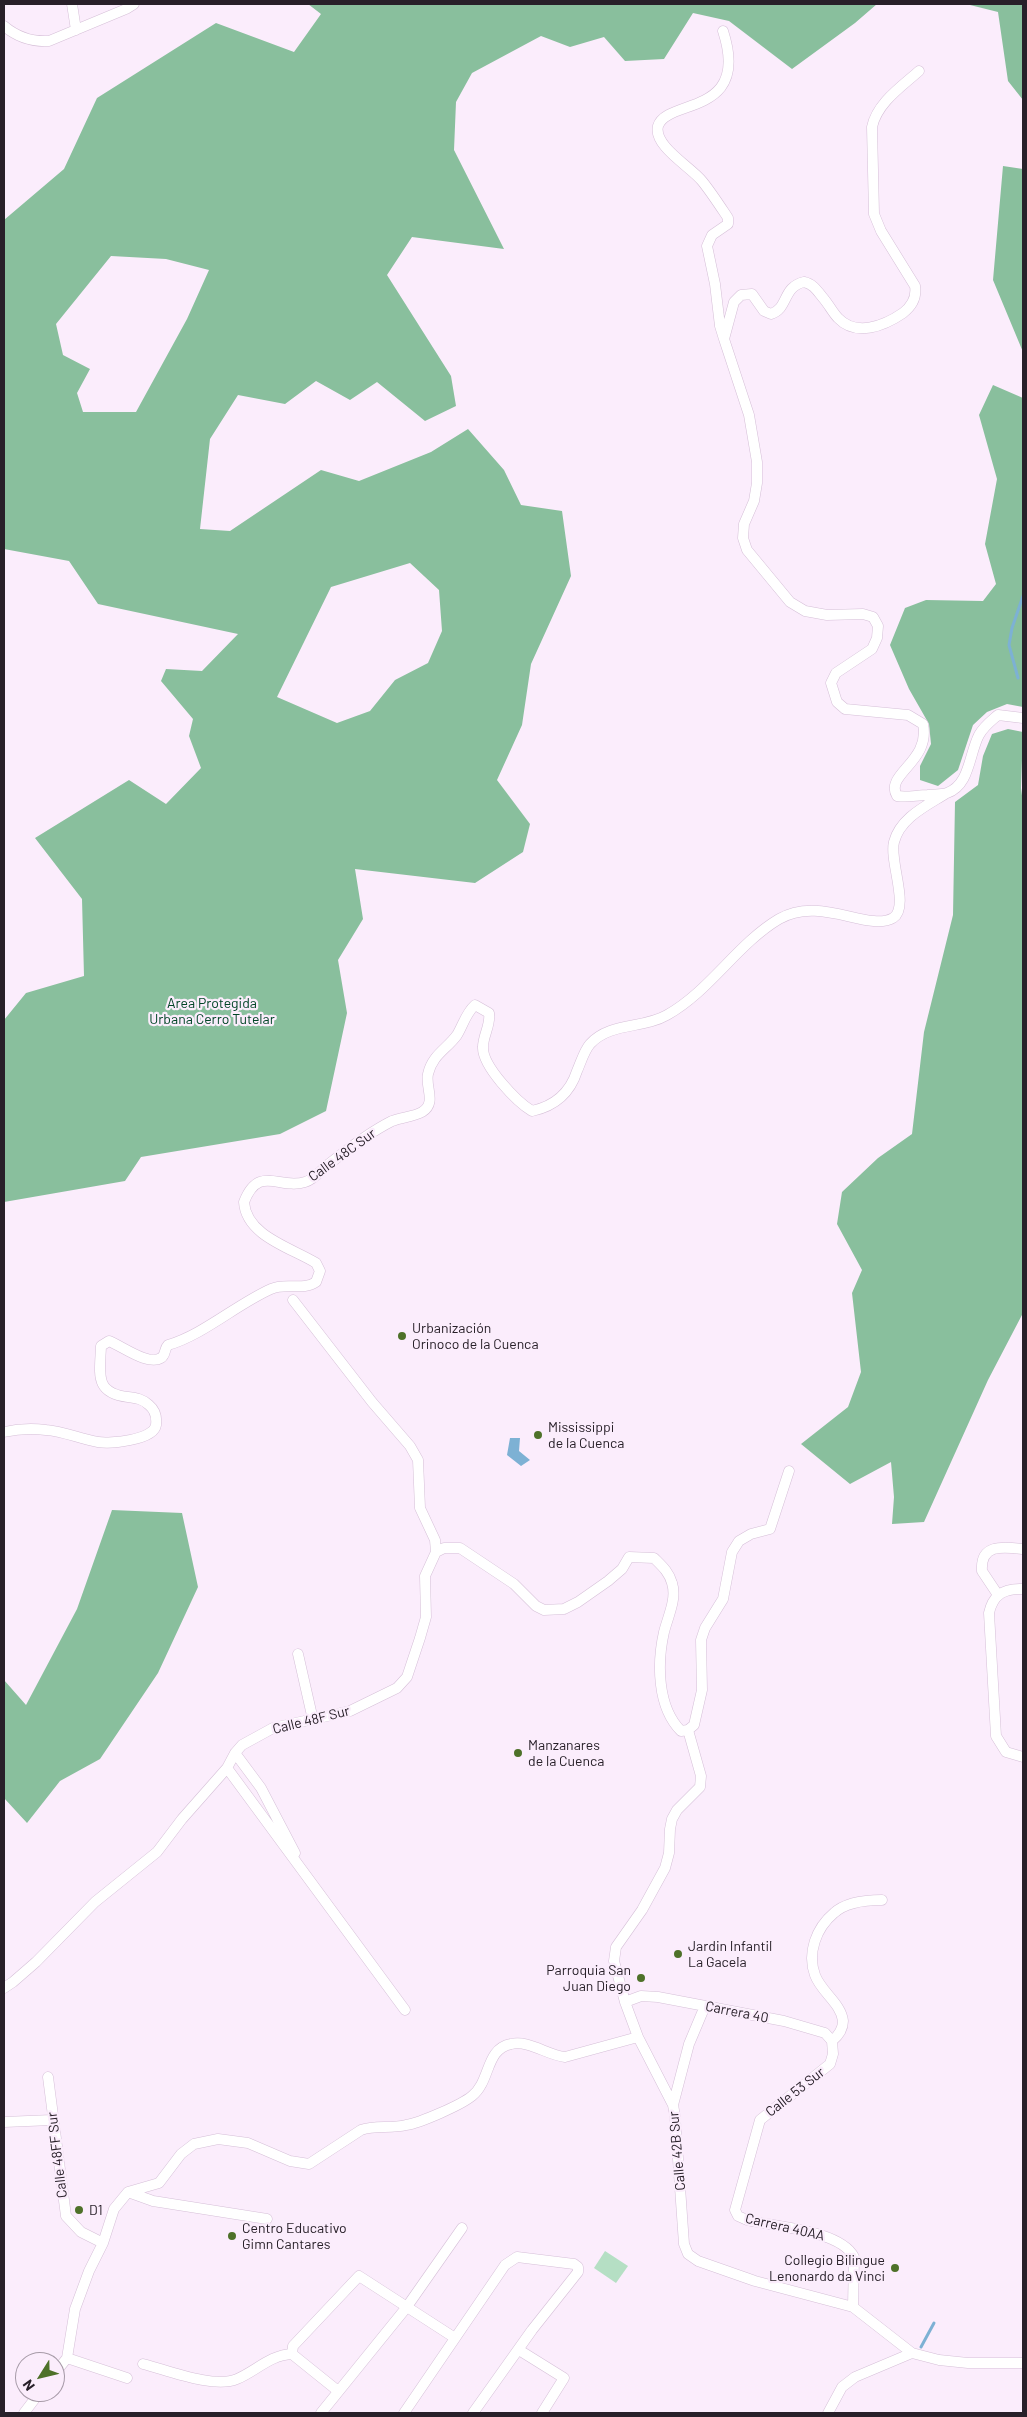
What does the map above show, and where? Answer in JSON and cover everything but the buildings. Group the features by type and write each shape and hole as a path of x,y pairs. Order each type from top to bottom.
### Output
{"street":[{"path":"72,4 76,30"},
{"path":"4,26 19,36 38,42 56,39 134,4"},
{"path":"723,31 728,48 728,64 723,84 705,101 661,120 658,128 660,141 670,153 692,170 728,218 728,224 712,235 707,246 715,284 720,326 749,415 757,462 757,483 754,501 744,524 743,538 747,550 790,602 805,611 827,615 863,614 873,617 878,626 877,638 872,649 836,673 831,683 837,702 845,709 908,715 923,724 925,733 923,744 916,757 894,782 893,789 897,796 945,794 960,784 980,734 987,724 998,716 1023,718"},
{"path":"724,339 734,302 746,293 752,294 764,311 771,314 781,308 790,289 796,284 804,282 810,284 839,319 852,328 863,328 886,322 904,312 914,302 915,286 881,231 874,214 872,127 874,116 879,108 919,71"},
{"name":"Calle 48C Sur","path":"4,1432 32,1428 100,1443 147,1437 151,1434 156,1428 156,1416 151,1407 139,1399 113,1395 106,1391 102,1383 100,1367 102,1346 109,1341 145,1359 159,1359 163,1356 168,1345 270,1289 290,1285 305,1287 316,1282 320,1271 316,1263 260,1231 250,1222 244,1202 249,1192 252,1187 268,1180 292,1183 309,1180 368,1135 394,1120 419,1114 426,1110 430,1098 428,1075 433,1059 456,1036 470,1009 475,1005 485,1010 490,1019 484,1040 484,1055 520,1104 532,1111 548,1108 564,1095 574,1080 589,1045 612,1030 665,1016 676,1010 721,971 756,936 780,918 805,910 826,910 863,919 884,921 893,917 900,911 901,903 893,857 894,841 907,820 945,794"},
{"path":"293,1300 372,1402 410,1446 418,1460 420,1508 435,1540 436,1552 444,1548 460,1548 514,1584 536,1606 544,1610 564,1609 578,1602 622,1569 629,1557 654,1558 666,1570 672,1584 673,1602 664,1633 660,1666 661,1689 673,1723 681,1731 688,1730 694,1725 702,1690 701,1640 705,1628 723,1599 726,1574 732,1552 739,1541 751,1534 770,1529 789,1471"},
{"path":"998,1594 982,1571 983,1558 988,1552 998,1547 1023,1549"},
{"name":"Calle 48F Sur","path":"4,1988 36,1962 95,1902 157,1852 182,1819 227,1768 242,1745 273,1728 350,1711 386,1695 397,1688 408,1677 426,1617 425,1576 436,1552"},
{"path":"1023,1589 1004,1591 998,1594 989,1613 996,1736 1006,1752 1023,1757"},
{"path":"298,1654 313,1720"},
{"name":"Calle 42B Sur","path":"688,1730 701,1776 700,1787 677,1810 672,1819 669,1853 665,1868 647,1901 616,1947 614,1961 625,2002 638,2037 673,2105 684,2244 688,2254 698,2261 755,2281 854,2307"},
{"path":"235,1753 261,1788 306,1876"},
{"path":"227,1768 405,2010"},
{"path":"832,2041 838,2035 843,2022 840,2013 815,1977 810,1960 814,1942 821,1928 835,1912 867,1900 882,1900"},
{"name":"Carrera 40","path":"625,2002 641,1996 705,2006 784,2021 825,2033 832,2041"},
{"path":"673,2105 683,2064 705,2006"},
{"path":"65,2360 75,2309 89,2271 103,2243 114,2208 128,2192 159,2183 181,2154 194,2144 218,2139 248,2143 290,2160 308,2164 361,2130 369,2127 406,2126 472,2096 485,2081 490,2062 497,2049 510,2044 523,2043 556,2056 565,2057 638,2037"},
{"name":"Calle 53 Sur","path":"738,2216 735,2210 760,2120 830,2064 833,2054 832,2041"},
{"name":"Calle 48FF Sur","path":"48,2078 66,2216 72,2226 103,2243"},
{"path":"4,2122 52,2120"},
{"path":"128,2192 153,2201 267,2219"},
{"name":"Carrera 40AA","path":"738,2216 768,2225 829,2237 850,2250 854,2257 854,2307"},
{"path":"321,2413 406,2308 462,2228"},
{"path":"404,2413 504,2265 517,2257 574,2264 578,2267 578,2272 473,2413"},
{"path":"292,2354 293,2346 359,2276 455,2338"},
{"path":"854,2307 912,2353 939,2360 968,2363 1023,2362"},
{"path":"519,2350 564,2378 542,2413"},
{"path":"828,2413 842,2387 855,2378 912,2353"},
{"path":"143,2364 222,2382 235,2380 282,2354 292,2354 338,2391"},
{"path":"67,2358 127,2378"},
{"path":"24,2413 32,2402"}],"green space":[{"name":"Area Protegida Urbana Cerro Tutelar","path":"308,4 877,4 855,23 792,69 729,21 693,13 664,59 625,61 604,37 570,47 541,36 472,73 456,102 454,150 504,249 412,237 387,275 451,376 456,406 425,421 377,382 350,400 316,381 285,404 238,395 210,439 200,529 230,531 321,470 359,481 431,452 468,429 504,470 521,505 562,511 571,576 531,664 522,725 497,780 530,824 523,852 475,883 355,869 363,919 338,960 347,1013 326,1111 280,1134 141,1157 125,1181 4,1202 4,1020 26,993 84,976 82,899 35,838 129,780 166,804 201,768 189,736 193,719 161,681 166,669 202,671 238,634 98,604 69,561 4,549 4,220 64,169 97,98 216,23 294,52 321,14","holes":["111,256 166,259 209,270 187,319 136,412 83,412 77,393 90,369 63,355 56,324","410,563 439,590 442,631 428,663 395,680 370,711 337,723 277,697 331,587"]},
{"path":"966,4 1023,4 1023,100 1008,81 998,12"},
{"path":"1003,166 1023,169 1023,352 993,280"},
{"path":"993,385 1023,398 1023,707 1007,704 987,712 973,725 958,770 938,786 920,780 920,766 931,744 929,724 909,689 890,645 905,608 926,600 983,601 996,584 985,544 997,479 979,415"},
{"path":"1008,729 1023,732 1021,788 1023,803 1023,1313 988,1380 924,1522 892,1524 894,1497 891,1462 850,1484 801,1444 848,1407 861,1372 852,1293 862,1270 837,1224 842,1192 878,1158 912,1134 924,1032 953,915 955,802 978,785 983,756 992,734"},
{"path":"112,1510 182,1513 198,1587 158,1673 100,1759 60,1781 27,1823 4,1798 4,1680 26,1705 77,1609"},
{"path":"605,2251 628,2266 616,2283 594,2268"}],"water":[{"path":"510,1438 520,1438 519,1451 530,1460 521,1466 507,1455"}],"waterway":[{"path":"1018,678 1009,645 1012,628 1023,596"},
{"path":"921,2347 934,2323"}],"place":[{"name":"Urbanización Orinoco de la Cuenca","path":"402,1336"},
{"name":"Mississippi de la Cuenca","path":"538,1435"},
{"name":"Manzanares de la Cuenca","path":"518,1753"},
{"name":"Jardin Infantil La Gacela","path":"678,1954"},
{"name":"Parroquia San Juan Diego","path":"641,1978"},
{"name":"D1","path":"79,2210"},
{"name":"Centro Educativo Gimn Cantares","path":"232,2236"},
{"name":"Collegio Bilingue Lenonardo da Vinci","path":"895,2268"}]}
